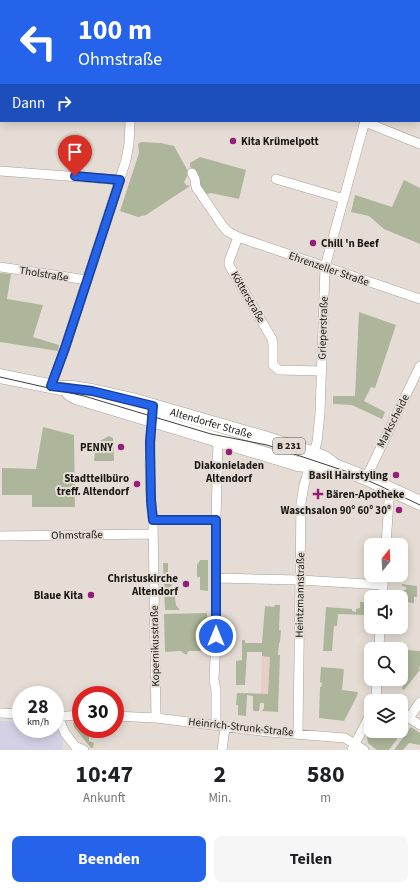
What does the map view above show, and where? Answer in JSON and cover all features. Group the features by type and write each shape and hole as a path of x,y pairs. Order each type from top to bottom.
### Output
{"main road":[{"name":"Altendorfer Straße","path":"0,376 55,387 76,397 264,438 312,459"},
{"name":"Altendorfer Straße","path":"152,413 218,440 298,464 312,459 326,459 335,466 366,478 420,503"}],"street":[{"path":"55,387 65,348 128,153 130,122"},
{"name":"Grieperstraße","path":"312,459 320,413 325,267 365,122"},
{"path":"367,122 420,144"},
{"path":"0,171 120,180"},
{"path":"192,173 195,179 196,187 222,225 227,231 238,237"},
{"path":"276,179 344,199"},
{"name":"Ehrenzeller Straße","path":"238,237 420,299"},
{"name":"Kötterstraße","path":"238,237 229,265 272,339 274,344 273,365 279,370 321,371"},
{"name":"Tholstraße","path":"0,267 87,280"},
{"name":"Markscheide","path":"366,478 420,366"},
{"name":"Kopernikusstraße","path":"152,413 150,470 153,520 156,718"},
{"path":"218,440 214,680 221,726 222,750"},
{"name":"Heintzmannstraße","path":"298,733 301,503 304,485 312,459"},
{"path":"386,538 389,500 392,490"},
{"path":"153,520 216,520"},
{"name":"Ohmstraße","path":"0,536 153,534"},
{"path":"216,578 300,580 383,585"},
{"path":"383,582 383,590"},
{"path":"408,712 420,702"},
{"path":"0,713 12,714"},
{"name":"Heinrich-Strunk-Straße","path":"124,716 156,718 345,738 354,747 364,750"},
{"path":"408,717 420,725"},
{"path":"354,747 364,727"},
{"path":"64,731 75,746 84,750"}],"shaded area":[{"path":"262,656 270,656 268,694 261,694"},
{"path":"0,721 12,722 12,738 63,739 63,750 0,750"}],"green space":[{"path":"141,142 161,143 174,146 189,173 184,182 186,185 190,186 146,215 138,217 120,211 139,153 138,144"},
{"path":"200,157 246,170 239,199 211,193 202,195 190,166 190,163"},
{"path":"404,180 420,188 420,244 384,229 369,216 351,212 355,195 392,207"},
{"path":"0,273 11,274 7,299 43,305 33,337 59,345 58,351 0,342"},
{"path":"359,312 396,325 375,388 371,387 364,401 385,412 382,419 352,405 333,404 333,396 355,396"},
{"path":"43,427 74,435 75,507 32,507 32,495 2,495 2,468 36,469"},
{"path":"109,436 113,438 114,461 94,461 96,443"},
{"path":"200,560 208,560 208,591 200,590 200,577 197,577 197,565"},
{"path":"163,563 168,563 168,578 172,579 171,591 174,591 176,605 180,610 165,610"},
{"path":"402,584 417,586 417,597 414,597 414,603 408,602 408,590 406,590 406,587 402,586"},
{"path":"360,602 364,602 364,615 338,614 337,626 334,626 332,651 323,651 326,607 352,609 352,611 356,612 356,609 360,608"},
{"path":"275,605 280,605 279,630 281,630 278,655 280,655 278,712 262,711 264,708 264,703 260,703 259,711 253,711 253,696 247,695 246,716 238,715 238,705 236,705 237,693 268,694 270,657 262,656 262,652 247,652 245,685 236,685 236,661 242,660 242,640 245,640 245,643 262,643 265,606 274,607"},
{"path":"207,613 207,642 200,651 188,651 187,655 181,651 165,652 164,614"},
{"path":"408,650 420,651 420,670 408,685"},
{"path":"321,667 344,669 342,690 358,692 344,721 319,718 320,687 322,683 320,682"},
{"path":"402,686 407,686 404,690 402,689"},
{"path":"411,727 420,733 420,745 409,743 403,750 394,750 403,738 408,738 408,731"},
{"path":"83,738 89,738 89,741 94,743 93,748 91,748"},
{"path":"367,738 398,738 389,750 377,750 368,743"}],"tram line":[{"path":"0,377 84,396 211,434 267,445 348,472 420,505"}],"place":[{"name":"Kita Krümelpott","path":"233,141"},
{"name":"Chill 'n Beef","path":"313,243"},
{"name":"PENNY","path":"121,447"},
{"name":"Diakonieladen Altendorf","path":"229,452"},
{"name":"Basil Hairstyling","path":"396,475"},
{"name":"Stadtteilbüro treff. Altendorf","path":"137,484"},
{"name":"Bären-Apotheke","path":"318,494"},
{"name":"Waschsalon 90° 60° 30°","path":"399,510"},
{"name":"Christuskirche Altendorf","path":"186,584"},
{"name":"Blaue Kita","path":"91,595"}],"route":[{"path":"75,176 120,180 65,348 51,386 92,391 153,406 150,462 153,520 216,520 216,636"}]}
